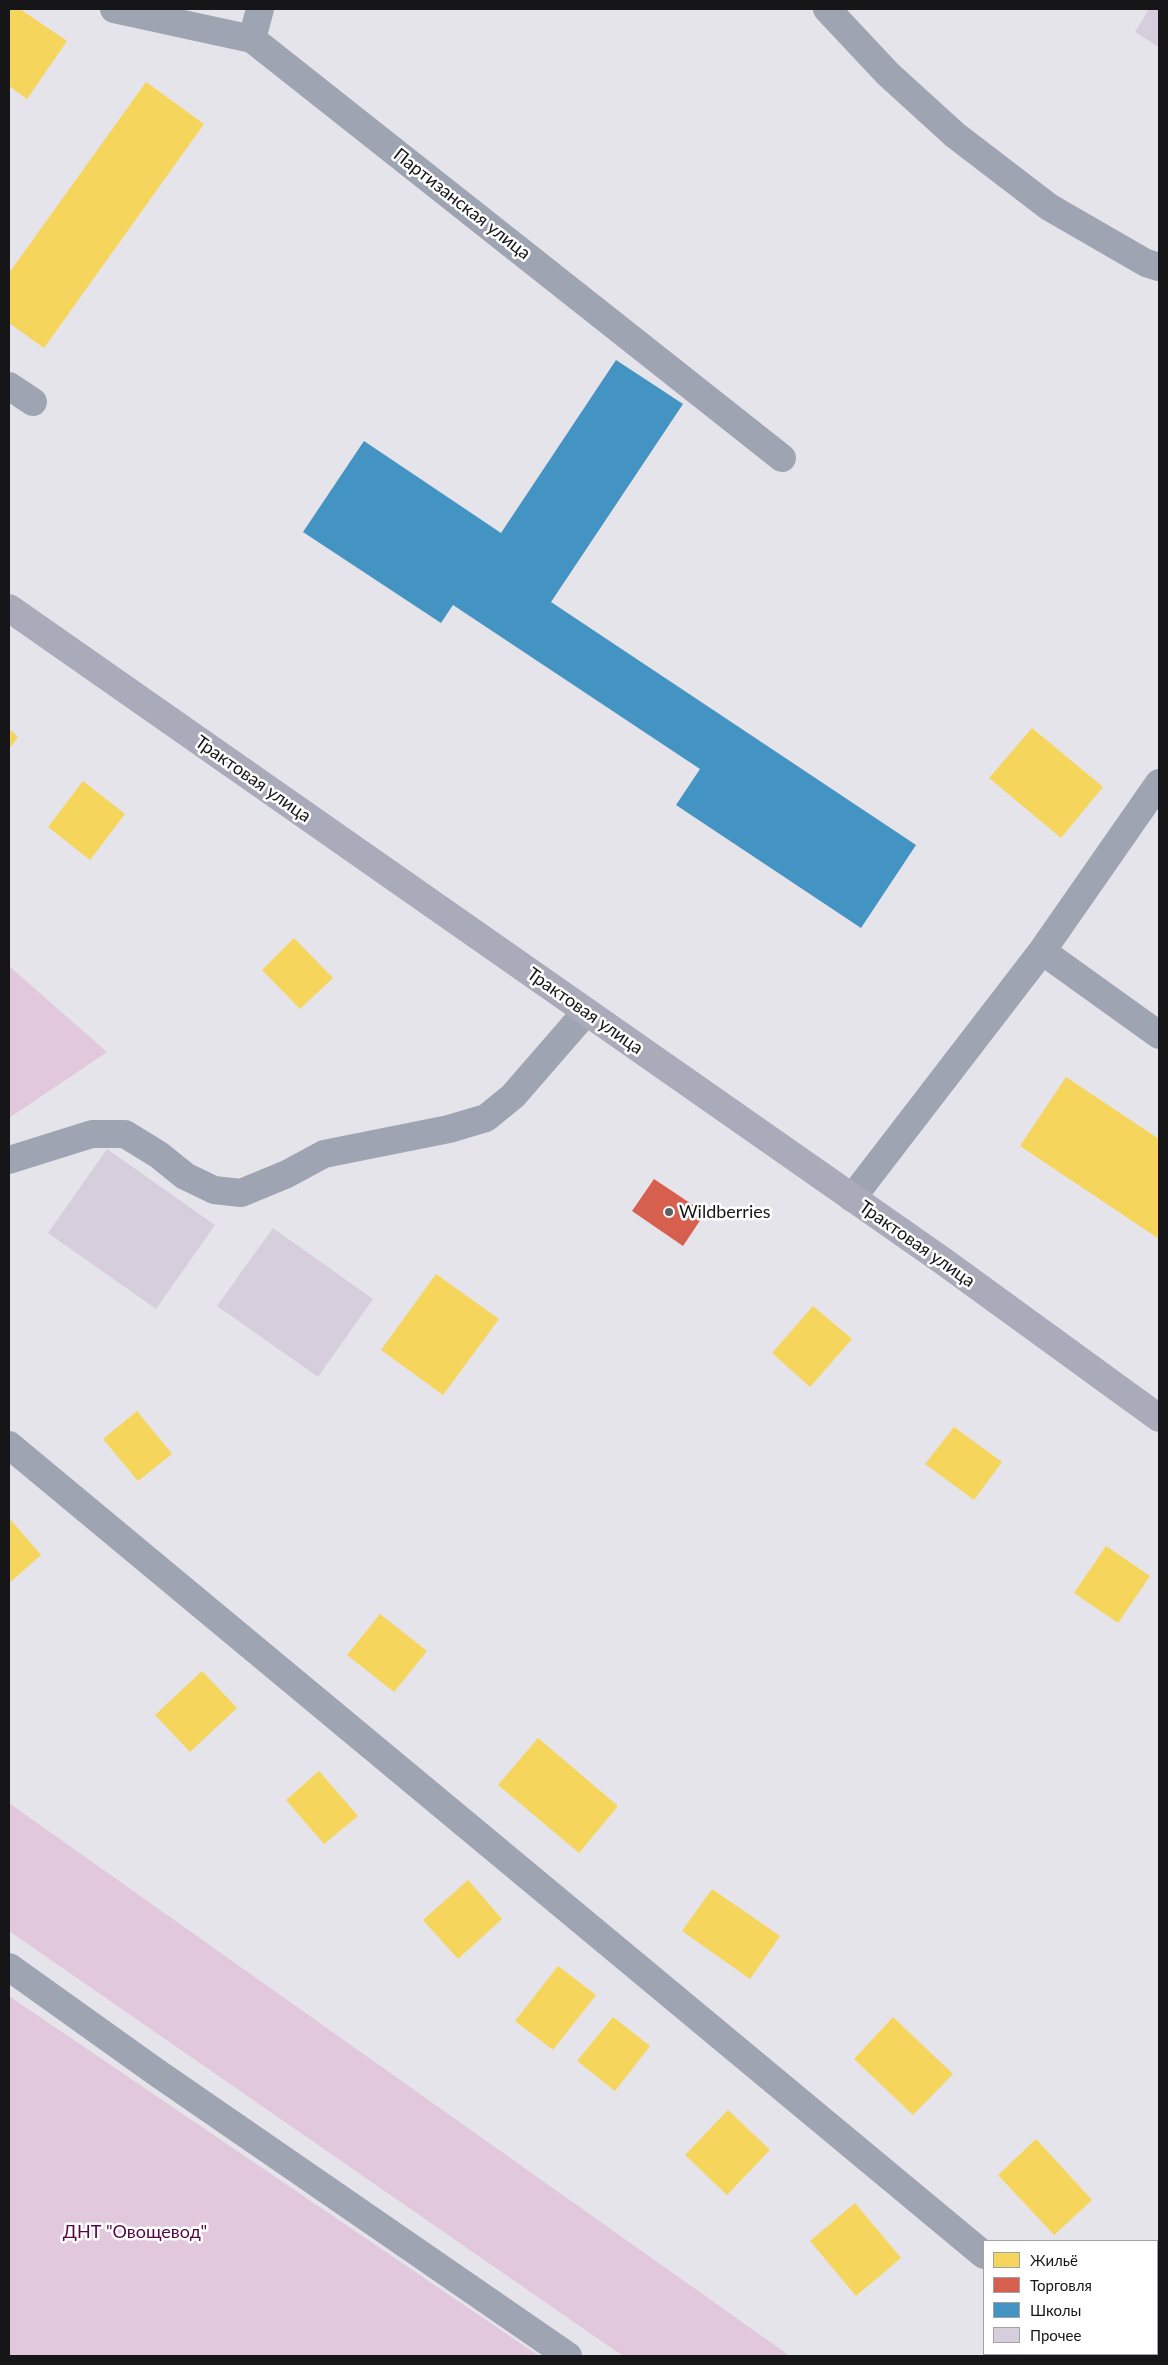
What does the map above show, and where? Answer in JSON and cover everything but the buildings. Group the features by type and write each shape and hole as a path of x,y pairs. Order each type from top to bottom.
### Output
{"highway":[{"name":"Трактовая улица","path":"9,608 852,1198 1159,1418"}],"street":[{"name":"Партизанская улица","path":"114,9 252,39 782,458"},
{"path":"252,39 260,9"},
{"path":"827,9 888,74 955,135 1049,207 1146,263 1159,267"},
{"path":"9,386 33,402"},
{"path":"852,1198 1042,951 1159,782"},
{"path":"1042,951 1159,1035"},
{"path":"9,1160 92,1134 125,1134 159,1155 185,1176 214,1190 241,1193 287,1174 324,1154 449,1129 486,1118 513,1096 586,1012"},
{"path":"9,1445 983,2254"},
{"path":"9,1967 172,2083 568,2356"},
{"path":"1102,2355 1106,2356"}],"green space":[{"path":"9,966 107,1052 9,1118"},
{"path":"9,1803 790,2356 623,2356 9,1931"},
{"name":"ДНТ \"Овощевод\"","path":"9,1996 539,2356 9,2356"}],"place":[{"name":"Wildberries","path":"669,1212"}]}
